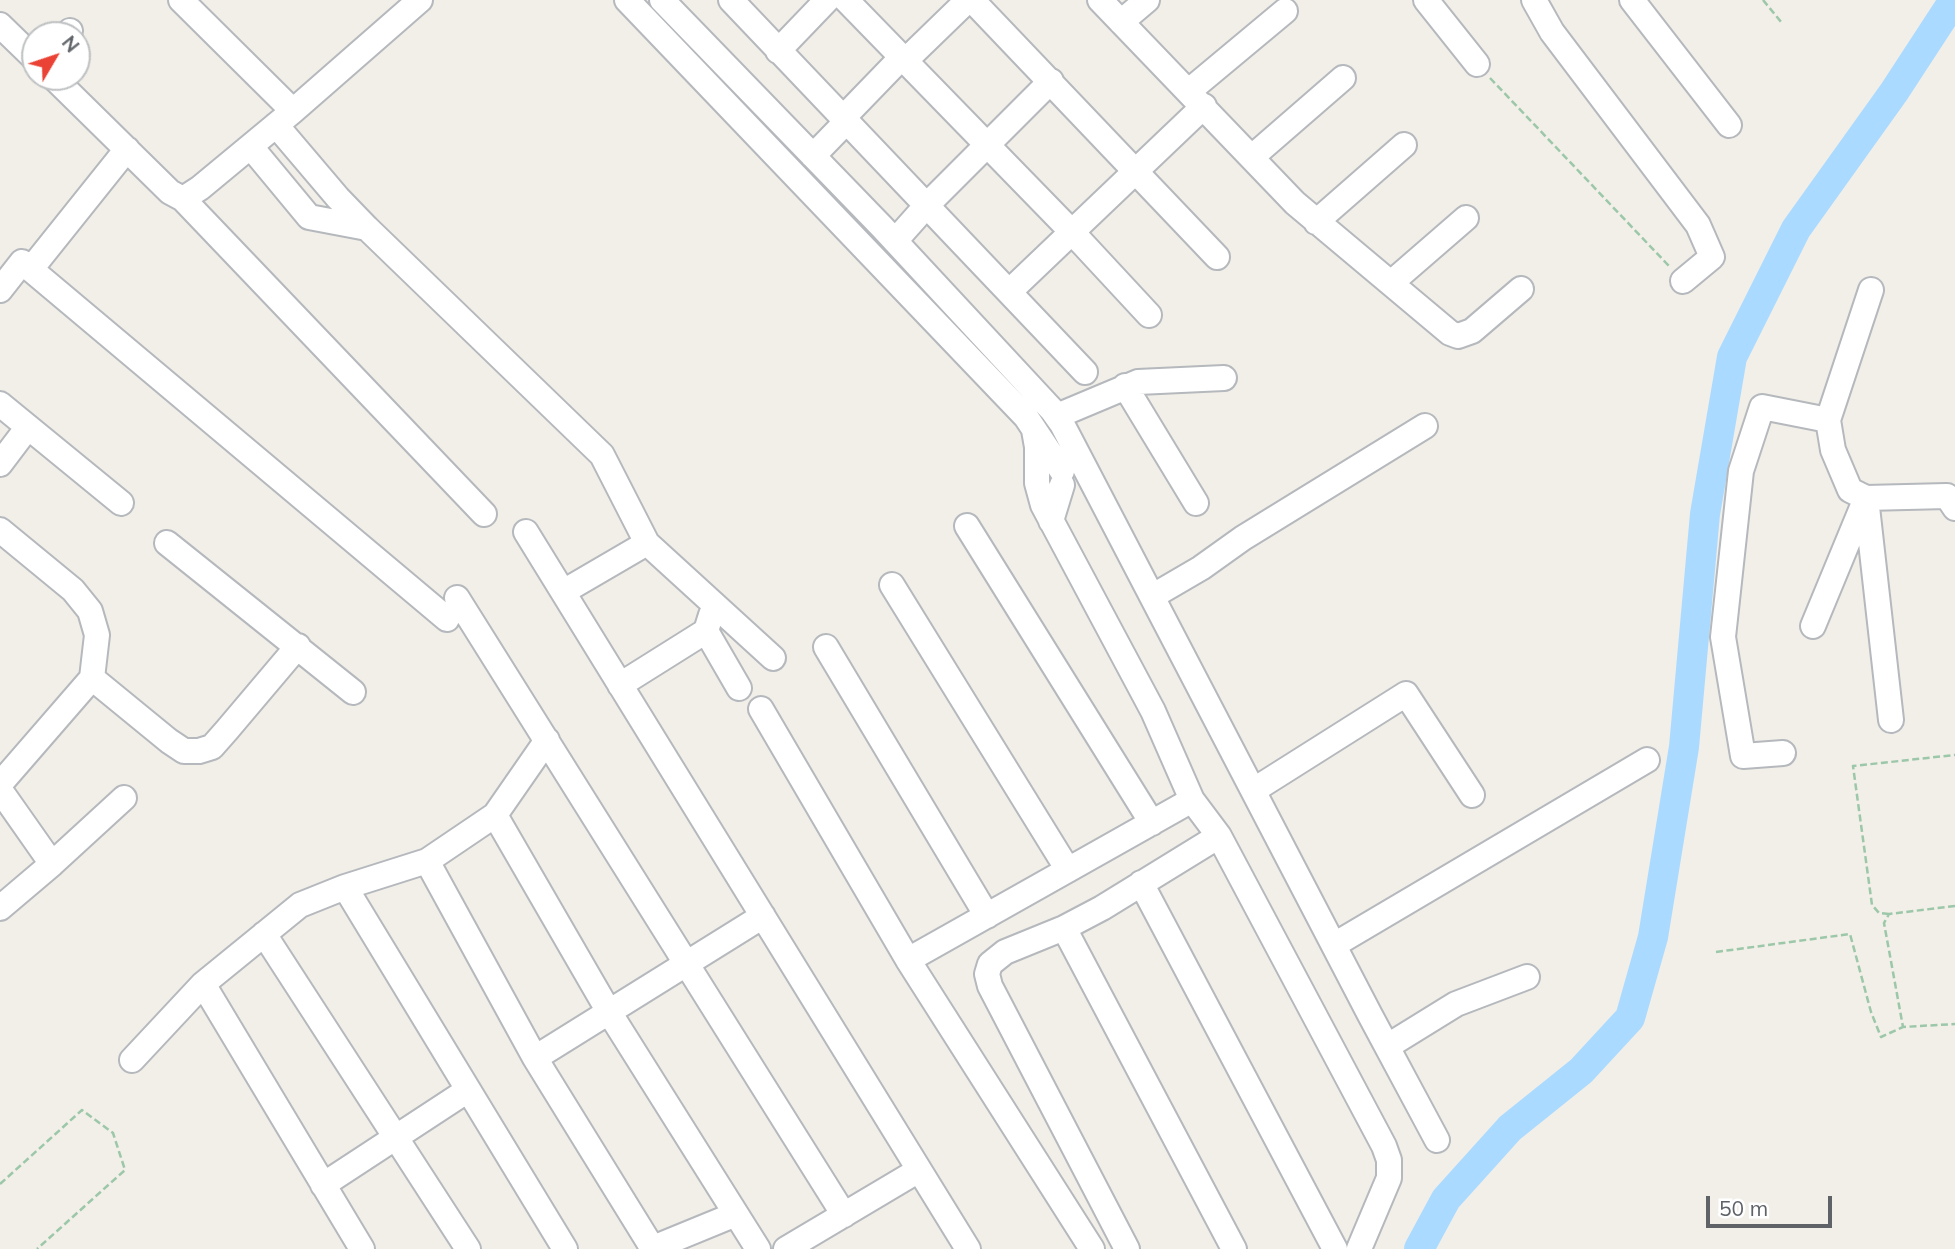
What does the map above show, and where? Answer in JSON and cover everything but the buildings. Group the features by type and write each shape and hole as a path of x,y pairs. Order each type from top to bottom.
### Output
{"street":[{"path":"181,0 285,118 338,198 602,455 647,543 773,658"},
{"path":"183,199 251,147 420,0"},
{"path":"627,0 1026,416 1062,478 1051,521"},
{"path":"731,0 1085,372"},
{"path":"778,51 827,0"},
{"path":"846,0 1149,315"},
{"path":"813,156 903,59 970,0 1051,81 1217,257"},
{"path":"1100,0 1295,203 1450,333 1458,336 1472,331 1521,289"},
{"path":"1121,22 1147,0"},
{"path":"1426,0 1477,64"},
{"path":"1534,0 1552,32 1698,225 1712,257 1683,281"},
{"path":"1632,0 1729,125"},
{"path":"665,1 895,241 1057,416 1437,1140"},
{"path":"1010,291 1136,170 1197,99 1285,11"},
{"path":"0,24 21,45"},
{"path":"1252,157 1343,78"},
{"path":"895,241 927,205 1051,81"},
{"path":"67,91 170,192 183,199 484,514"},
{"path":"1316,222 1404,145"},
{"path":"251,147 309,217 367,228"},
{"path":"31,269 127,149"},
{"path":"1391,283 1466,218"},
{"path":"0,290 22,262 452,608 547,740 844,1215"},
{"path":"1871,290 1828,420 1833,450 1850,490 1866,498 1947,496 1955,508"},
{"path":"1057,416 1125,386 1145,381 1224,378"},
{"path":"1125,386 1196,503"},
{"path":"0,404 121,503"},
{"path":"1783,754 1743,755 1723,636 1741,471 1762,407 1828,420"},
{"path":"1153,596 1425,426"},
{"path":"0,464 28,427"},
{"path":"1034,430 1037,483 1043,505 1153,711 1192,800 1219,836 1387,1153 1389,1178 1359,1249"},
{"path":"1813,626 1866,498"},
{"path":"1866,498 1891,720"},
{"path":"967,526 1152,823"},
{"path":"0,530 73,590 90,611 97,635 92,678 0,784"},
{"path":"526,532 919,1170 964,1248"},
{"path":"167,543 353,692"},
{"path":"563,592 647,543"},
{"path":"892,585 1068,870"},
{"path":"620,685 706,631 714,604"},
{"path":"706,631 739,688"},
{"path":"92,678 169,741 184,751 200,751 212,747 298,646"},
{"path":"826,647 987,916"},
{"path":"1254,790 1406,694 1472,796"},
{"path":"761,709 908,960 1092,1249"},
{"path":"132,1060 203,984 300,905 345,887 427,861 495,815 547,740"},
{"path":"1334,946 1647,760"},
{"path":"0,790 52,864"},
{"path":"0,908 124,798"},
{"path":"908,960 1192,800"},
{"path":"495,815 609,1012 758,1249"},
{"path":"1127,1249 990,986 987,974 990,964 1005,952 1064,928 1102,908 1219,836"},
{"path":"427,861 535,1058 653,1249 736,1214"},
{"path":"1141,883 1335,1249"},
{"path":"345,887 565,1249"},
{"path":"535,1058 763,916"},
{"path":"1064,928 1234,1249"},
{"path":"264,934 468,1249"},
{"path":"1388,1046 1456,1004 1527,977"},
{"path":"203,984 362,1249"},
{"path":"323,1185 468,1090"},
{"path":"786,1249 919,1170"}],"path":[{"path":"1763,0 1782,23"},
{"path":"1477,64 1683,281"},
{"path":"1955,755 1853,766 1872,905 1879,913 1889,914 1955,906"},
{"path":"1889,914 1884,923 1903,1027"},
{"path":"1716,952 1850,934 1871,1012 1881,1037 1903,1027 1955,1024"},
{"path":"0,1184 82,1110 113,1133 125,1170 37,1249"}],"waterway":[{"path":"1419,1249 1446,1199 1510,1128 1581,1071 1630,1018 1653,937 1684,747 1705,514 1732,357 1796,229 1894,92 1954,0"}]}
